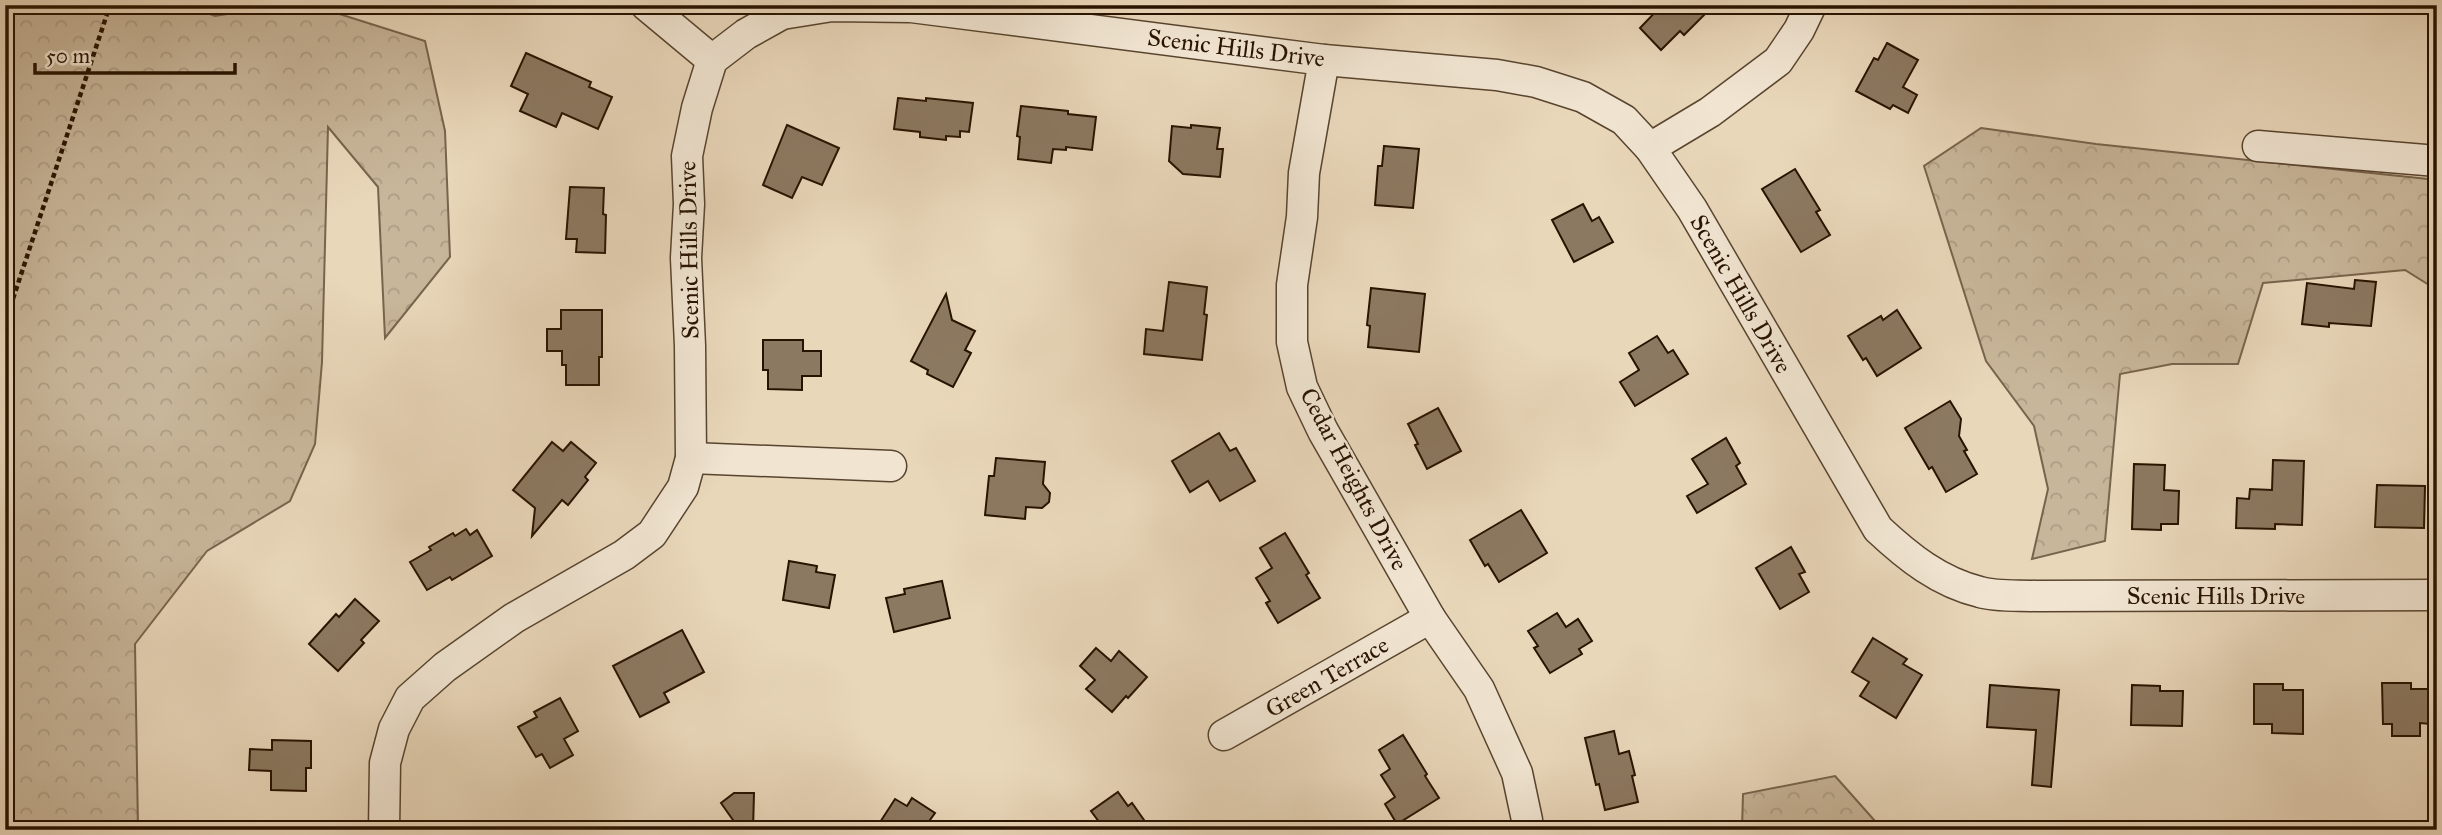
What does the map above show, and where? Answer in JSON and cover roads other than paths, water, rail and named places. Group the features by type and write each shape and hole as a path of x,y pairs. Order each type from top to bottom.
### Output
{"street":[{"path":"646,5 712,60"},
{"path":"1650,148 1710,112 1778,61 1799,30 1811,5"},
{"name":"Scenic Hills Drive","path":"384,830 386,763 394,729 410,698 444,667 514,618 624,555 652,534 683,486 691,458 686,258 689,204 687,156 697,108 712,60 746,34 782,14 832,6 911,7 1324,60 1497,75 1535,82 1583,97 1624,120 1650,148 1692,209 1878,529 1906,555 1940,578 1982,593 2036,596 2437,595"},
{"name":"Cedar Heights Drive","path":"1324,60 1304,173 1302,217 1292,285 1292,342 1302,387 1323,431 1430,618 1479,689 1517,773 1527,830"},
{"path":"2258,146 2437,161"},
{"path":"691,458 891,466"},
{"name":"Green Terrace","path":"1224,735 1430,618"}]}
